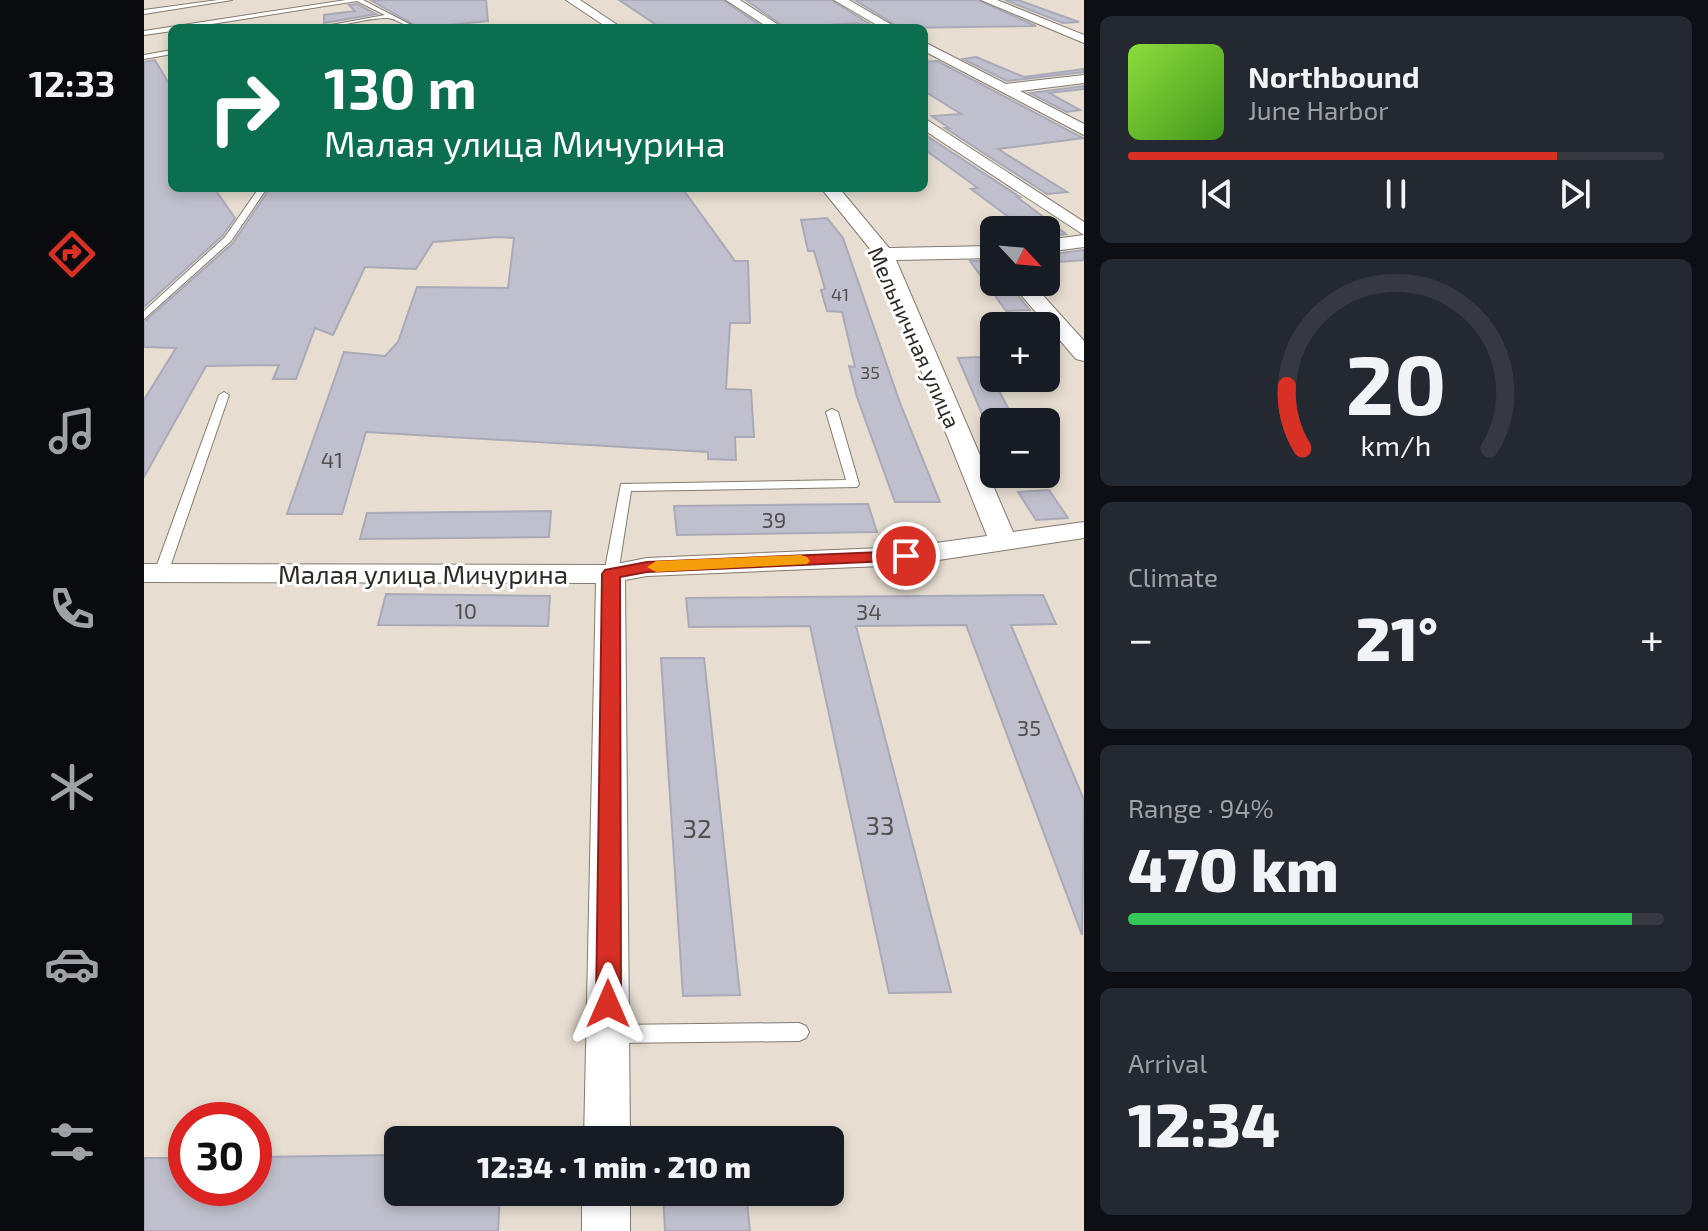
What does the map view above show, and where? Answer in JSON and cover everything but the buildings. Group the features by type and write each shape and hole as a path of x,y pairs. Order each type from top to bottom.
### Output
{"street":[{"path":"572,0 610,24"},
{"path":"732,0 771,24"},
{"path":"840,0 884,24"},
{"path":"987,0 1084,39"},
{"path":"928,48 1084,130"},
{"path":"938,71 966,68"},
{"path":"1005,88 1084,79"},
{"path":"928,126 1084,230"},
{"name":"Мельничная улица","path":"833,192 884,254 1003,541"},
{"path":"1055,210 1084,207"},
{"path":"1060,244 1084,241"},
{"path":"884,254 980,254"},
{"path":"1032,296 1084,354"},
{"name":"Малая улица Мичурина","path":"152,573 611,574 647,567 906,556 1084,530"},
{"path":"607,1126 611,574"},
{"path":"606,1206 606,1231"}],"lane":[{"path":"144,12 229,0"},
{"path":"200,24 358,0 406,24"},
{"path":"342,24 390,16"},
{"path":"144,33 168,29"},
{"path":"144,57 168,53"},
{"path":"144,316 228,239 260,192"},
{"path":"152,573 224,395"},
{"path":"611,574 625,487 853,484 832,412"},
{"path":"608,1034 799,1032"}],"slow traffic":[{"path":"656,567 801,561"}],"route":[{"path":"608,1004 611,574 647,567 906,556"}]}
